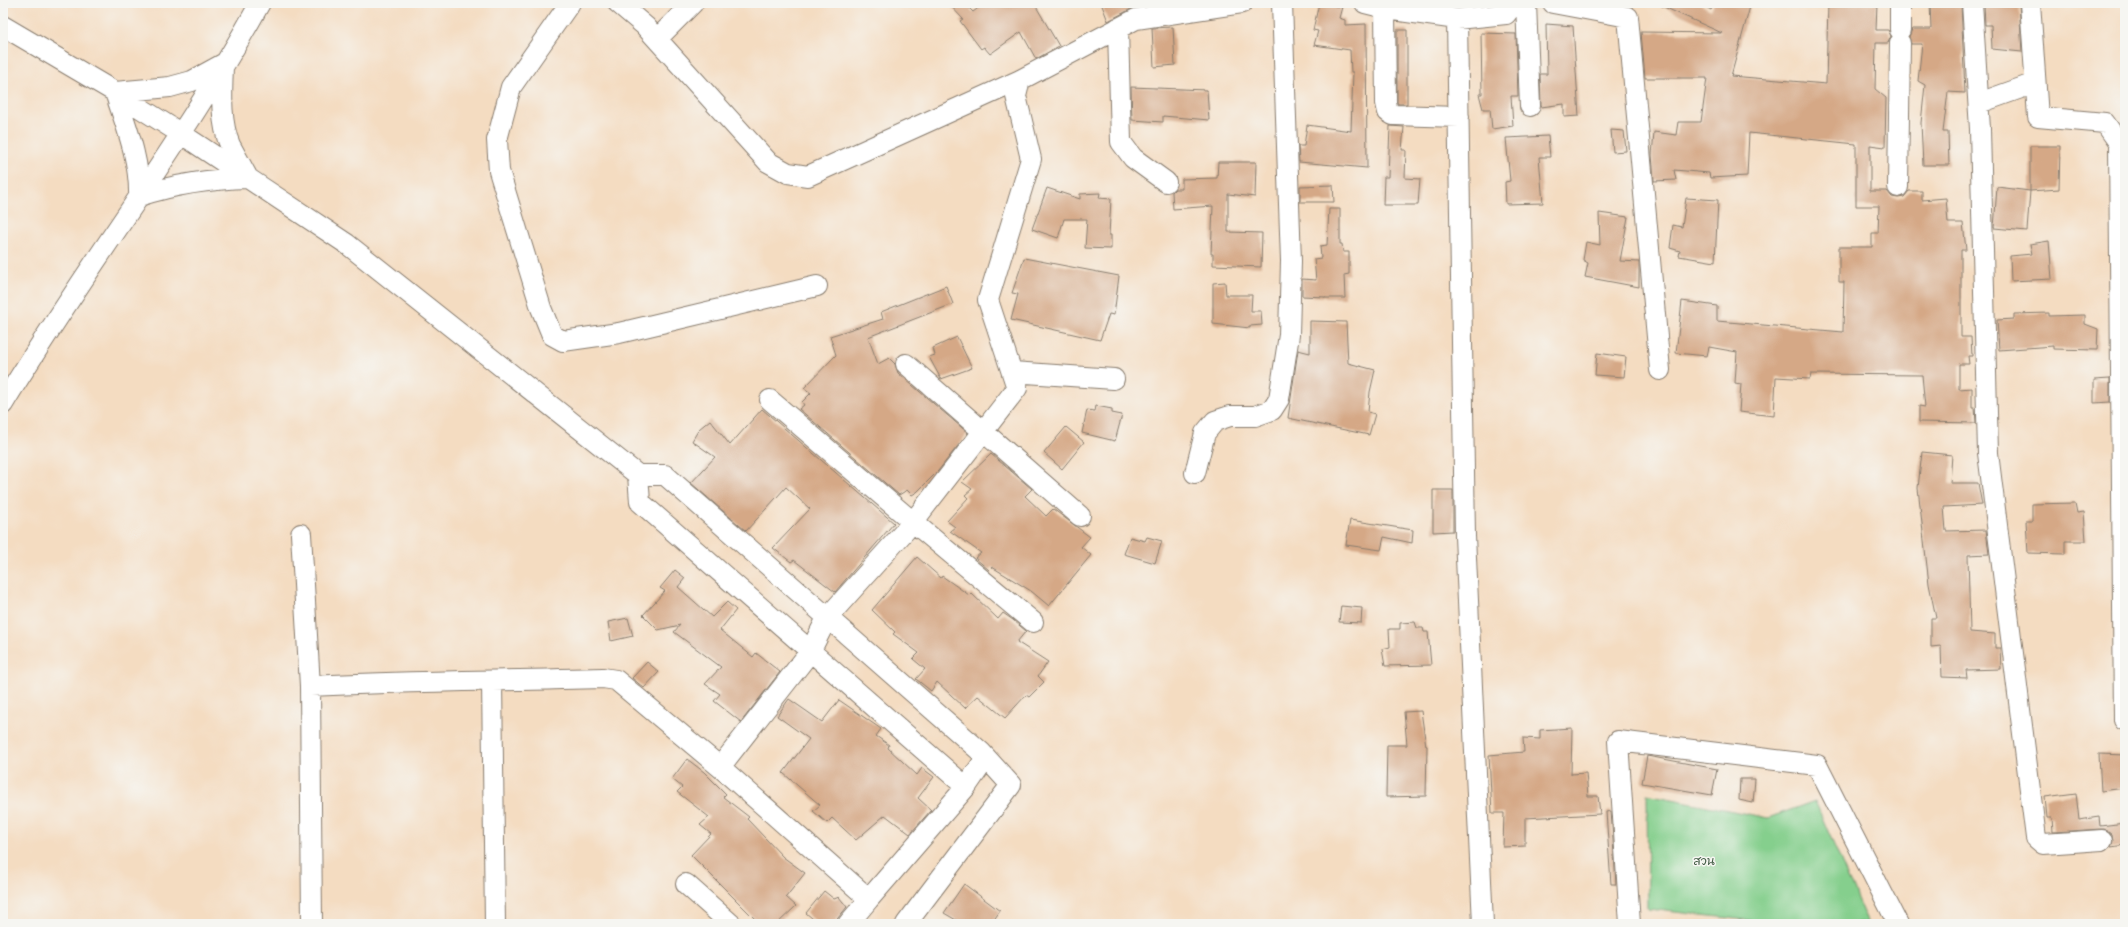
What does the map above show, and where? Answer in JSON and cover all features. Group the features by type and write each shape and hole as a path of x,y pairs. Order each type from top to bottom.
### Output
{"street":[{"path":"3,404 180,133 224,64 260,3"},
{"path":"570,3 511,87 497,140 499,171 540,308 552,335 563,341 619,333 817,286"},
{"path":"618,3 645,26 768,162 788,173 808,176 1020,80 1136,19 1215,4 1242,3"},
{"path":"657,39 693,3"},
{"path":"1195,473 1205,433 1215,421 1230,416 1255,416 1272,410 1279,399 1289,335 1291,261 1282,3"},
{"path":"1365,3 1385,8 1457,19 1506,14 1514,3"},
{"path":"1526,3 1530,106"},
{"path":"1553,3 1628,17 1660,370"},
{"path":"1898,187 1900,3"},
{"path":"1972,3 1979,103 1988,453 2036,838 2043,844 2102,840"},
{"path":"2030,3 2038,117 2105,122 2119,144 2122,306 2124,720"},
{"path":"1385,8 1386,103 1388,112 1393,115 1459,116"},
{"path":"1457,19 1465,536 1483,924"},
{"path":"3,26 180,133 347,244 638,475 665,475 986,758 1011,785 906,924"},
{"path":"1118,28 1121,142 1133,158 1166,182"},
{"path":"114,92 170,87 192,82 224,64"},
{"path":"224,64 222,90 226,130 230,144 248,178"},
{"path":"720,768 810,652 827,618 913,522 1017,388 988,300 1031,159 1016,96 1020,80"},
{"path":"1979,103 2035,83"},
{"path":"114,92 135,156 140,178 139,196"},
{"path":"139,196 170,186 192,182 248,178"},
{"path":"906,364 1080,516"},
{"path":"1012,372 1114,379"},
{"path":"770,400 1033,622"},
{"path":"638,475 640,502 966,787"},
{"path":"301,534 310,686 312,924"},
{"path":"310,686 402,681 492,681 603,678 616,680 720,768 869,899"},
{"path":"492,681 495,924"},
{"path":"1630,924 1618,741 1816,765 1898,924"},
{"path":"848,924 966,787 986,758"},
{"path":"686,884 731,924"}],"green space":[{"name":"สวน","path":"1647,794 1768,818 1815,801 1868,924 1782,924 1648,909"}],"building":[{"path":"948,3 964,3 973,12 985,3 1034,3 1059,46 1036,59 1021,32 990,54 984,47 981,49 960,21 963,19"},
{"path":"1101,3 1160,4 1131,9 1108,21"},
{"path":"1319,3 1342,7 1339,18 1345,20 1345,25 1366,24 1367,168 1299,162 1298,146 1304,146 1307,125 1351,131 1353,72 1351,72 1350,50 1314,45 1318,31 1313,30"},
{"path":"1655,3 1698,3 1711,10 1714,3 1751,3 1731,76 1826,84 1828,3 1877,3 1876,30 1888,30 1891,36 1888,43 1876,43 1875,89 1886,98 1885,147 1870,145 1870,191 1887,191 1892,197 1898,198 1904,197 1909,191 1922,191 1922,200 1946,198 1948,223 1963,223 1966,250 1961,250 1961,337 1971,337 1972,356 1968,356 1969,364 1959,364 1959,389 1972,388 1972,408 1975,408 1976,423 1919,422 1919,406 1925,407 1922,375 1811,374 1810,379 1776,377 1774,416 1739,412 1741,384 1735,383 1737,352 1709,347 1707,356 1676,353 1682,301 1717,306 1717,321 1843,332 1844,282 1839,282 1839,247 1872,247 1872,233 1878,233 1879,206 1856,206 1856,144 1749,133 1747,176 1710,178 1709,173 1674,170 1676,180 1654,181 1652,155 1654,132 1676,135 1678,122 1701,122 1707,78 1645,78 1641,32 1722,33"},
{"path":"1930,3 1961,3 1965,93 1948,92 1943,132 1948,132 1949,165 1923,165 1921,123 1925,85 1918,81 1922,44 1911,44 1909,37 1912,29 1931,29"},
{"path":"1984,3 2019,3 2022,52 1992,49 1991,25 1985,25"},
{"path":"1546,24 1573,26 1579,116 1564,117 1564,104 1541,107 1540,74 1547,74"},
{"path":"1173,27 1175,65 1154,67 1152,28"},
{"path":"1397,30 1407,30 1407,104 1398,104 1397,102"},
{"path":"1481,33 1516,34 1518,96 1511,96 1513,126 1492,129 1490,109 1483,109 1479,94 1482,94"},
{"path":"1131,87 1207,90 1209,120 1163,116 1163,122 1132,120"},
{"path":"1390,126 1404,127 1402,150 1406,150 1405,178 1420,179 1418,205 1383,205 1384,177 1388,177"},
{"path":"1611,130 1624,131 1626,151 1613,152"},
{"path":"1548,136 1550,157 1539,157 1543,203 1506,204 1505,182 1510,181 1506,138"},
{"path":"2030,146 2060,146 2059,189 2030,191"},
{"path":"1218,162 1256,162 1255,197 1228,194 1228,232 1262,233 1261,267 1213,265 1213,254 1211,254 1213,206 1173,209 1172,192 1175,189 1182,189 1182,179 1217,178"},
{"path":"1333,185 1334,202 1300,202 1300,186"},
{"path":"1997,187 2030,191 2027,231 1994,228"},
{"path":"1047,188 1080,199 1080,194 1100,193 1099,198 1111,199 1109,235 1111,235 1111,249 1085,248 1087,219 1064,219 1058,238 1032,229"},
{"path":"1686,198 1718,200 1715,262 1679,256 1680,251 1670,248 1673,225 1682,227"},
{"path":"1329,209 1340,209 1340,244 1342,244 1343,252 1349,252 1349,274 1344,275 1345,298 1302,296 1302,279 1316,280 1314,259 1321,258 1320,246 1327,245"},
{"path":"1599,213 1628,217 1620,261 1639,262 1639,287 1585,277 1588,263 1583,260 1586,242 1600,245"},
{"path":"2049,241 2052,279 2011,281 2010,256 2032,254 2030,244"},
{"path":"1024,258 1119,276 1114,315 1109,314 1100,340 1011,320 1018,294 1012,293"},
{"path":"1225,282 1226,295 1252,295 1251,311 1261,311 1262,325 1250,326 1250,328 1213,324 1213,283"},
{"path":"946,286 953,304 868,337 878,364 889,358 895,364 898,373 968,433 938,471 917,492 912,495 907,490 899,495 799,409 804,405 802,402 811,393 804,388 836,355 830,336 883,319 881,312"},
{"path":"2049,313 2049,316 2085,315 2085,324 2098,329 2097,350 2053,349 2053,346 1999,350 1997,320 2014,319 2014,314"},
{"path":"1310,321 1346,322 1348,363 1375,370 1370,392 1368,412 1375,414 1369,435 1288,418 1298,350 1310,353"},
{"path":"957,337 972,368 941,379 929,357 935,355 933,348"},
{"path":"1597,353 1626,357 1624,377 1595,375"},
{"path":"2110,379 2110,402 2094,403 2094,380"},
{"path":"1096,406 1112,409 1112,413 1122,415 1115,441 1082,433 1087,410 1095,411"},
{"path":"762,409 894,523 835,592 794,560 791,562 773,548 810,509 786,487 746,531 691,483 715,457 692,441 699,429 710,420 730,445"},
{"path":"1066,427 1084,442 1062,469 1044,453"},
{"path":"1922,452 1952,455 1950,483 1978,483 1982,505 1944,507 1946,531 1986,530 1989,554 1968,555 1970,632 1995,634 1995,648 2000,648 2001,669 1966,670 1967,678 1942,677 1941,646 1931,647 1931,618 1936,618 1929,584 1918,488"},
{"path":"991,454 1032,489 1025,496 1046,516 1053,509 1090,537 1081,547 1091,555 1049,606 1031,591 992,567 989,570 975,558 981,553 950,531 955,527 947,521 968,498 965,495 972,489 962,482"},
{"path":"1433,490 1453,490 1453,531 1433,532"},
{"path":"2075,503 2077,513 2084,512 2086,541 2065,541 2065,554 2028,553 2026,521 2032,521 2032,504"},
{"path":"1350,520 1413,530 1412,543 1384,537 1381,550 1346,545"},
{"path":"1130,537 1145,541 1147,537 1162,541 1155,563 1124,554"},
{"path":"917,557 941,578 942,576 969,595 971,593 998,619 1003,613 1013,620 1026,631 1017,642 1048,662 1038,676 1044,682 1029,697 1026,695 1005,718 978,696 965,708 937,682 931,691 916,679 925,669 913,659 919,653 893,634 895,632 872,610"},
{"path":"675,570 685,578 678,587 712,617 727,602 736,610 720,630 753,657 756,653 780,672 741,722 714,701 720,694 705,684 721,667 674,632 680,625 658,630 643,615 665,591 660,588"},
{"path":"1341,606 1362,608 1361,623 1339,622"},
{"path":"628,618 633,636 611,641 608,622"},
{"path":"1415,622 1417,628 1423,628 1424,632 1428,632 1431,665 1385,666 1382,649 1390,647 1389,629 1400,629 1400,623"},
{"path":"647,662 659,672 644,688 632,678"},
{"path":"789,699 822,722 839,700 881,729 876,736 889,745 888,748 917,775 922,768 934,777 918,798 931,810 910,834 885,815 856,840 832,818 827,823 813,811 820,805 783,773 809,739 777,716"},
{"path":"1421,711 1427,746 1426,796 1386,797 1387,745 1407,745 1404,712"},
{"path":"1572,728 1571,774 1586,773 1588,796 1598,796 1600,814 1525,818 1525,846 1503,847 1504,813 1492,813 1489,755 1524,752 1523,738 1540,739 1540,730"},
{"path":"2099,754 2125,755 2125,788 2101,791"},
{"path":"1647,756 1717,769 1712,795 1642,783"},
{"path":"687,759 704,772 726,794 723,797 749,817 747,819 783,857 805,873 786,897 796,906 777,924 760,924 691,855 711,834 700,825 709,817 677,792 682,787 672,779"},
{"path":"1740,779 1755,779 1753,803 1739,800"},
{"path":"2076,793 2079,820 2099,817 2100,826 2125,823 2125,845 2111,847 2113,840 2112,834 2107,830 2102,829 2053,832 2052,818 2047,818 2045,797"},
{"path":"1611,811 1616,884 1611,884 1606,812"},
{"path":"964,884 1000,911 991,924 963,924 944,913"},
{"path":"824,891 834,899 839,897 847,907 833,924 823,921 819,924 806,913"}]}
